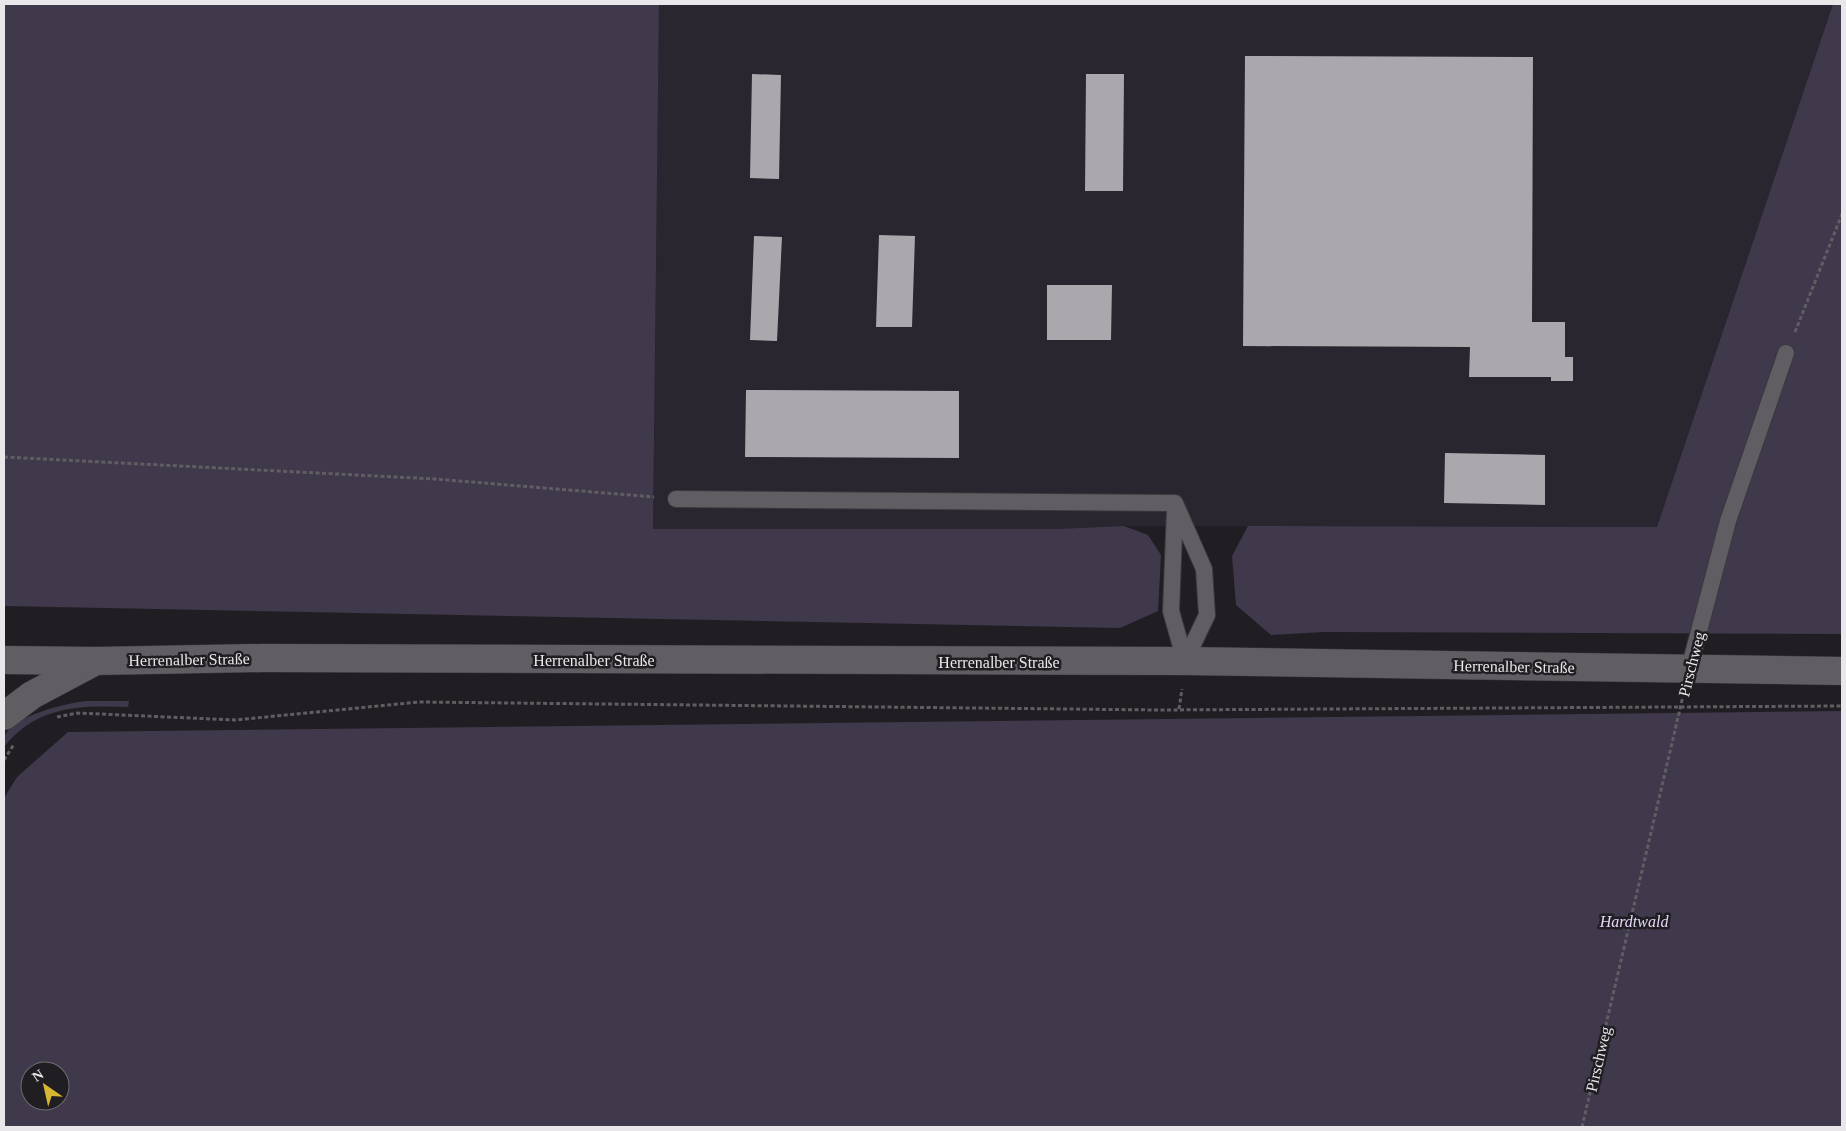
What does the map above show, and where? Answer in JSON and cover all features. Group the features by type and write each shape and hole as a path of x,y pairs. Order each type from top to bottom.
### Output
{"main road":[{"name":"Herrenalber Straße","path":"4,660 96,661 262,658 1185,661 1842,671"},
{"path":"4,716 32,695 96,661"}],"lane":[{"name":"Pirschweg","path":"1690,669 1728,521 1786,353"},
{"path":"676,499 1175,503"},
{"path":"1175,503 1204,569 1207,615 1185,661"},
{"path":"1175,503 1171,611 1185,661"}],"path":[{"path":"1786,353 1842,214"},
{"path":"4,457 434,479 676,499"},
{"name":"Pirschweg","path":"1582,1127 1690,669"},
{"path":"50,720 77,713 235,720 420,702 1159,710 1842,706"},
{"path":"4,760 9,750 18,740"}],"shaded area":[{"path":"659,4 1833,4 1657,527 1124,526 1055,529 653,529"}],"green space":[{"path":"4,4 659,4 653,529 1055,529 1124,526 1148,535 1161,555 1158,611 1120,628 4,606"},
{"path":"1833,4 1842,4 1842,634 1324,632 1271,635 1236,605 1232,556 1248,526 1657,527"},
{"path":"85,701 129,701 128,707 76,708 45,716 30,723 4,747 5,735 19,722 53,708"},
{"name":"Hardtwald","path":"1842,711 1842,1127 4,1127 4,798 17,777 68,732"}],"building":[{"path":"1245,56 1533,57 1532,322 1565,322 1565,357 1573,357 1573,381 1551,381 1551,377 1469,377 1470,347 1243,346"},
{"path":"752,74 781,75 779,179 750,178"},
{"path":"1086,74 1124,74 1123,191 1085,191"},
{"path":"879,235 915,236 912,327 876,327"},
{"path":"754,236 782,237 777,341 750,340"},
{"path":"1047,285 1112,285 1111,340 1047,340"},
{"path":"746,390 959,391 959,458 745,457"},
{"path":"1445,453 1545,455 1545,505 1444,503"}]}
